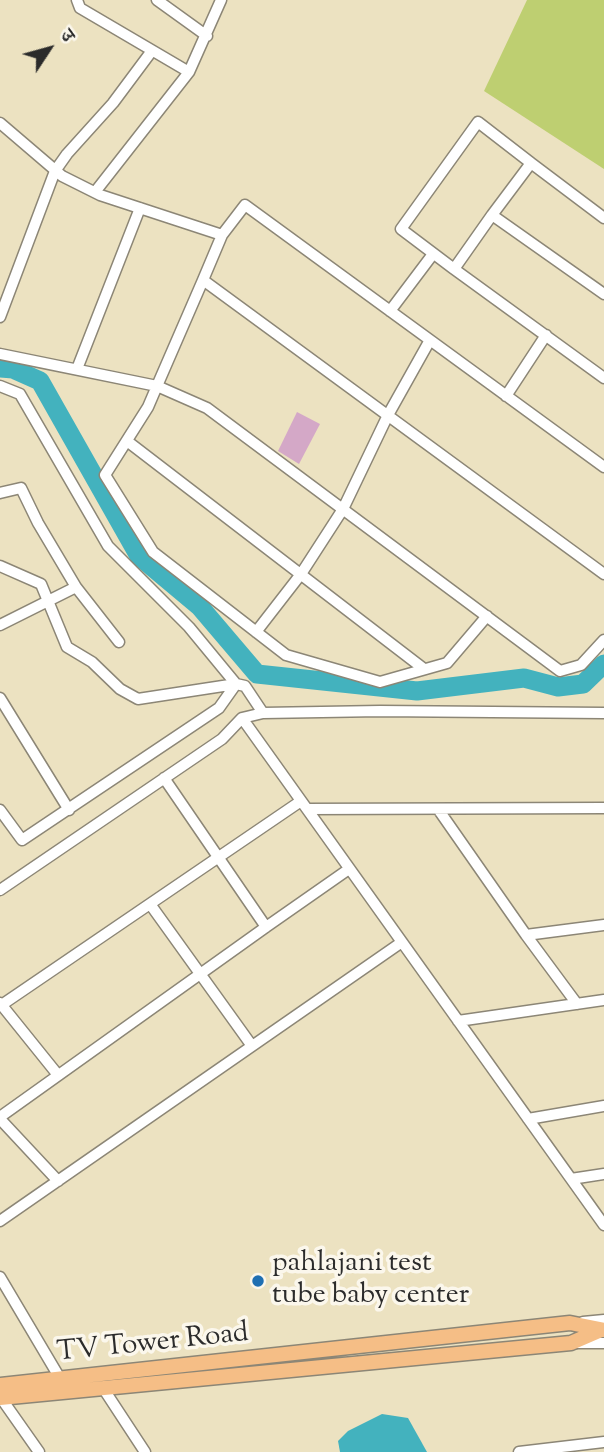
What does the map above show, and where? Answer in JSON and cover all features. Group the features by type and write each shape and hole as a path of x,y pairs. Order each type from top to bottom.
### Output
{"main road":[{"name":"TV Tower Road","path":"0,1394 61,1380 570,1323 603,1331"},
{"name":"TV Tower Road","path":"0,1394 103,1388 571,1343 603,1331"}],"street":[{"path":"77,0 80,8 189,72"},
{"path":"157,0 207,36"},
{"path":"95,192 189,72 207,36 220,0"},
{"path":"0,317 55,171 66,154 113,103 151,52"},
{"path":"604,218 478,122 401,229 604,378"},
{"path":"0,123 55,171 95,192 222,235"},
{"path":"454,269 531,163"},
{"path":"487,616 446,663 380,682 286,656 153,552 105,475 157,386 222,235 246,205 602,464"},
{"path":"77,369 140,208"},
{"path":"492,215 604,294"},
{"path":"390,311 433,254"},
{"path":"203,280 604,574"},
{"path":"506,396 546,335"},
{"path":"256,632 301,574 343,509 388,415 430,340"},
{"path":"0,354 157,386 206,408 560,671 581,665 604,639"},
{"path":"0,386 20,394 108,546 189,627 236,684"},
{"path":"127,441 424,669"},
{"path":"0,493 21,488 38,523 76,587 119,642"},
{"path":"0,566 41,584 66,647 92,662 120,689 138,699 236,684 245,686 263,713"},
{"path":"0,625 76,587"},
{"path":"0,810 22,840 219,708 236,684"},
{"path":"0,698 69,810"},
{"path":"0,890 222,739 242,719 263,713 604,713"},
{"path":"242,719 604,1225"},
{"path":"164,778 216,858 266,927"},
{"path":"58,1075 0,1005 216,858 304,805 438,809 604,808"},
{"path":"438,809 577,1003"},
{"path":"58,1181 0,1118 199,972 349,869"},
{"path":"150,904 252,1046"},
{"path":"526,935 604,925"},
{"path":"0,1221 402,942"},
{"path":"458,1021 604,1000"},
{"path":"528,1119 604,1106"},
{"path":"571,1179 604,1174"},
{"path":"0,1277 61,1380"},
{"path":"103,1388 145,1452"},
{"path":"0,1394 39,1452"},
{"path":"519,1452 589,1448 604,1442"}],"green space":[{"path":"527,0 604,0 604,169 484,91"}],"water":[{"path":"382,1414 408,1418 427,1452 340,1452 338,1441 348,1431"}],"building":[{"path":"297,412 320,424 299,464 278,451"}],"waterway":[{"path":"0,368 13,369 40,381 139,556 200,607 257,674 417,691 524,678 558,687 583,684 604,664"}],"place":[{"name":"pahlajani test tube baby center","path":"258,1281"}]}
